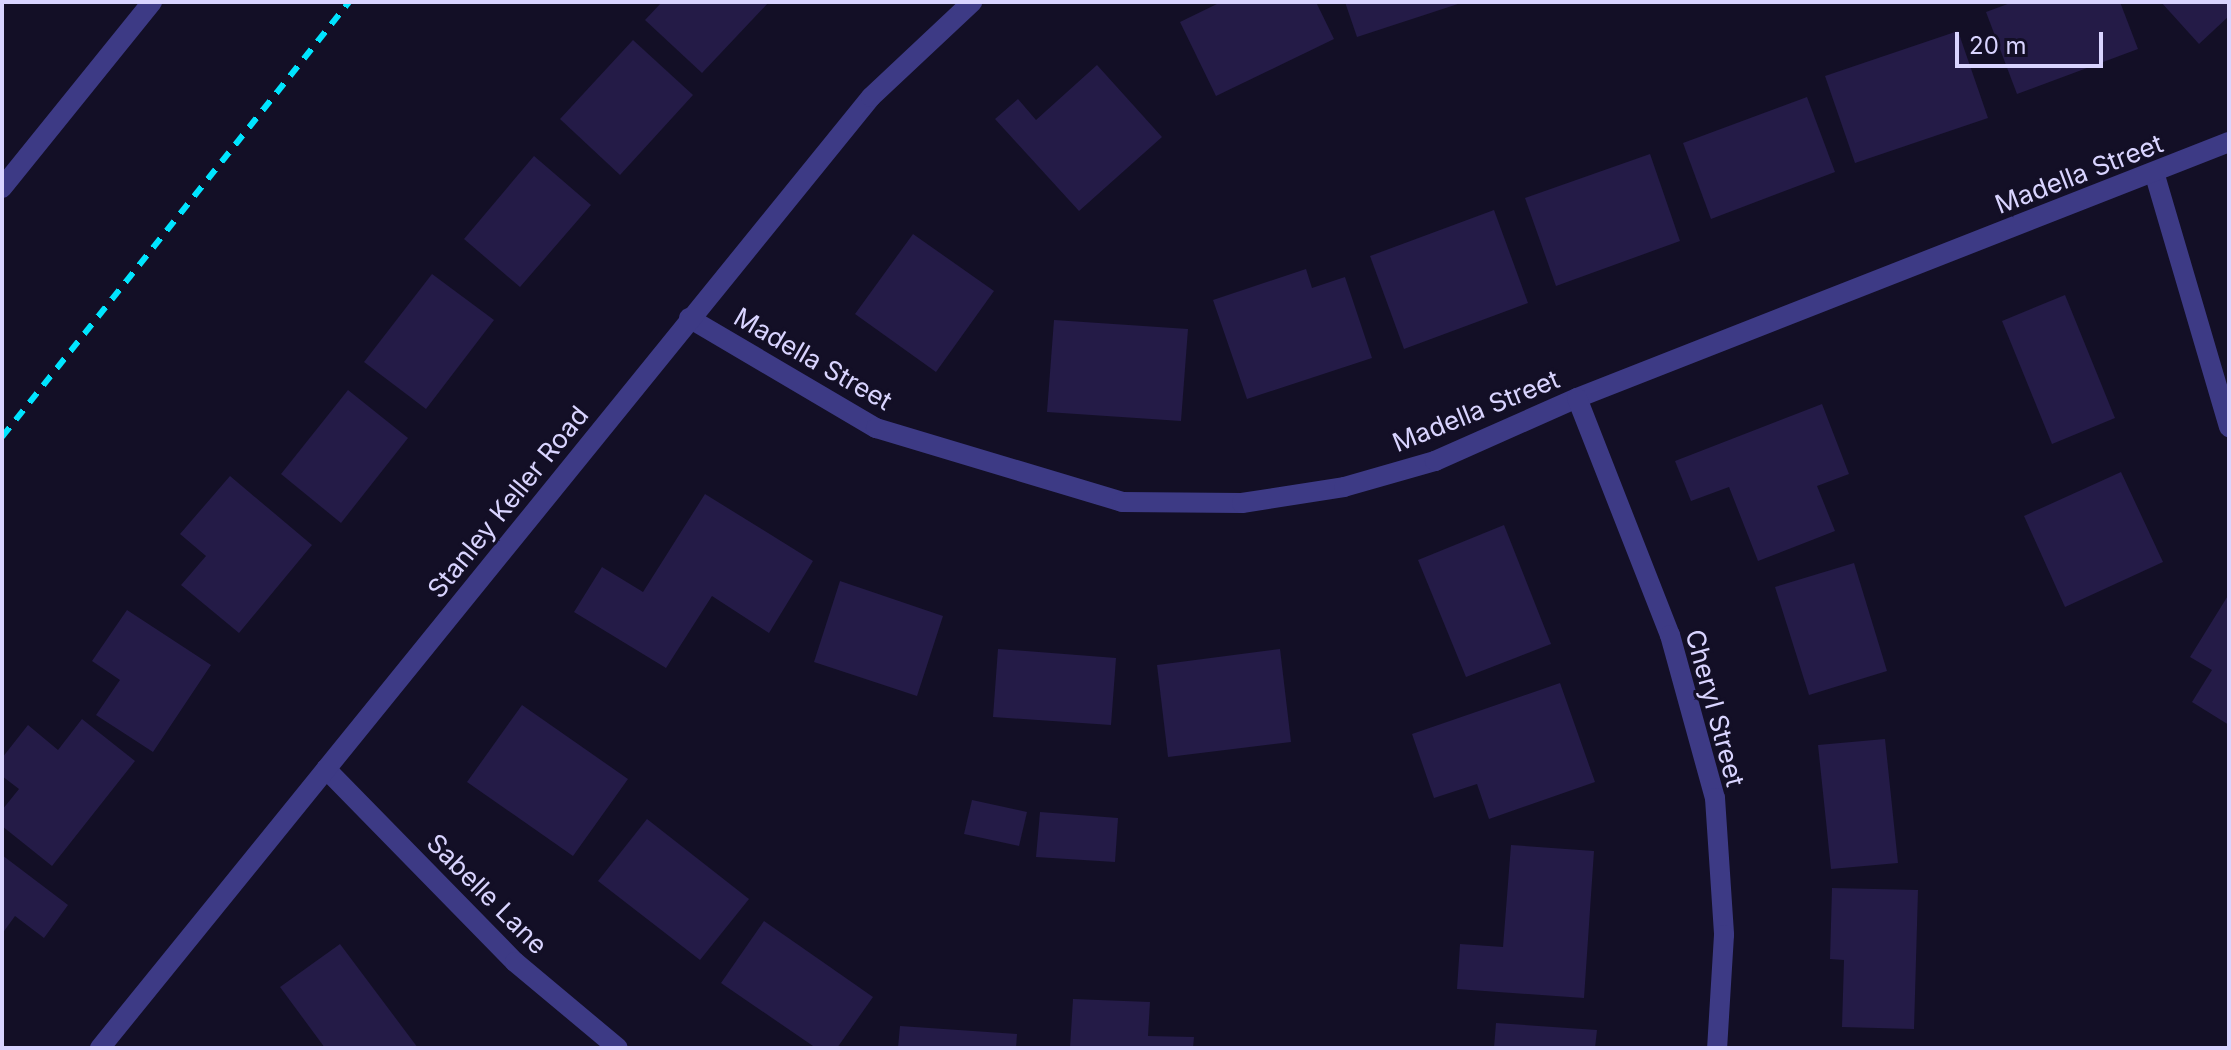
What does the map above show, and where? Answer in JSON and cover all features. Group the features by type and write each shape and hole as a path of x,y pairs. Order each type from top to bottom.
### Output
{"street":[{"path":"2,188 152,2"},
{"name":"Stanley Keller Road","path":"100,1048 871,97 972,2"},
{"name":"Madella Street","path":"689,318 876,428 1122,502 1242,503 1344,487 1435,461 1577,398 2229,142"},
{"path":"2154,172 2229,427"},
{"name":"Cheryl Street","path":"1577,398 1670,635 1715,798 1724,935 1717,1048"},
{"name":"Sabelle Lane","path":"326,769 515,962 618,1048"}],"building":[{"path":"662,2 769,2 702,73 645,20"},
{"path":"1221,2 1316,2 1334,39 1216,96 1180,22"},
{"path":"1345,2 1461,2 1461,3 1357,37"},
{"path":"2013,2 2120,2 2138,49 2017,94 1986,12"},
{"path":"2161,2 2229,2 2229,16 2199,44"},
{"path":"1958,31 1988,118 1855,163 1825,76"},
{"path":"633,40 693,95 620,175 560,119"},
{"path":"1097,65 1162,137 1079,211 995,119 1018,99 1036,120"},
{"path":"1807,97 1835,172 1711,219 1683,143"},
{"path":"1650,154 1680,241 1556,286 1525,198"},
{"path":"534,156 591,205 520,287 464,239"},
{"path":"1494,210 1528,303 1404,349 1370,256"},
{"path":"913,234 994,291 936,372 855,314"},
{"path":"1306,269 1312,288 1345,277 1372,358 1247,399 1213,300"},
{"path":"432,274 494,320 426,409 364,362"},
{"path":"2065,295 2115,418 2052,444 2002,321"},
{"path":"1054,320 1188,329 1181,421 1047,412"},
{"path":"348,390 408,438 341,523 281,474"},
{"path":"1822,404 1849,474 1817,486 1835,531 1758,561 1729,487 1691,501 1675,461"},
{"path":"2121,472 2163,562 2065,607 2024,516"},
{"path":"230,476 312,545 239,633 181,585 206,556 180,534"},
{"path":"705,494 813,561 769,633 712,596 666,668 574,612 602,567 643,592"},
{"path":"1504,525 1551,644 1466,677 1418,560"},
{"path":"1854,563 1887,671 1809,695 1775,587"},
{"path":"840,581 943,616 917,696 814,662"},
{"path":"2229,594 2229,725 2192,702 2212,670 2190,657"},
{"path":"127,610 211,665 153,752 96,715 120,680 92,661"},
{"path":"998,649 1116,658 1111,725 993,717"},
{"path":"1280,649 1291,742 1168,757 1157,665"},
{"path":"1560,683 1595,782 1489,819 1477,784 1434,798 1412,734"},
{"path":"522,705 628,779 573,856 467,782"},
{"path":"82,719 135,761 52,866 2,826 2,810 19,789 2,776 2,758 28,725 58,750"},
{"path":"1885,739 1898,863 1831,869 1818,745"},
{"path":"972,800 1027,812 1019,846 964,834"},
{"path":"1040,812 1118,818 1115,862 1036,857"},
{"path":"647,819 749,899 700,960 598,881"},
{"path":"1511,845 1594,851 1584,998 1457,989 1460,944 1503,947"},
{"path":"2,855 68,905 44,938 15,916 2,934"},
{"path":"1832,888 1918,890 1914,1029 1842,1027 1844,960 1830,959"},
{"path":"764,921 873,997 837,1048 816,1048 721,983"},
{"path":"340,944 418,1048 325,1048 280,987"},
{"path":"1073,999 1150,1002 1148,1036 1194,1037 1193,1048 1070,1048"},
{"path":"1496,1023 1597,1030 1595,1048 1494,1048"},
{"path":"900,1026 1017,1034 1016,1048 898,1048"}],"railway":[{"path":"2,437 349,2"}]}
